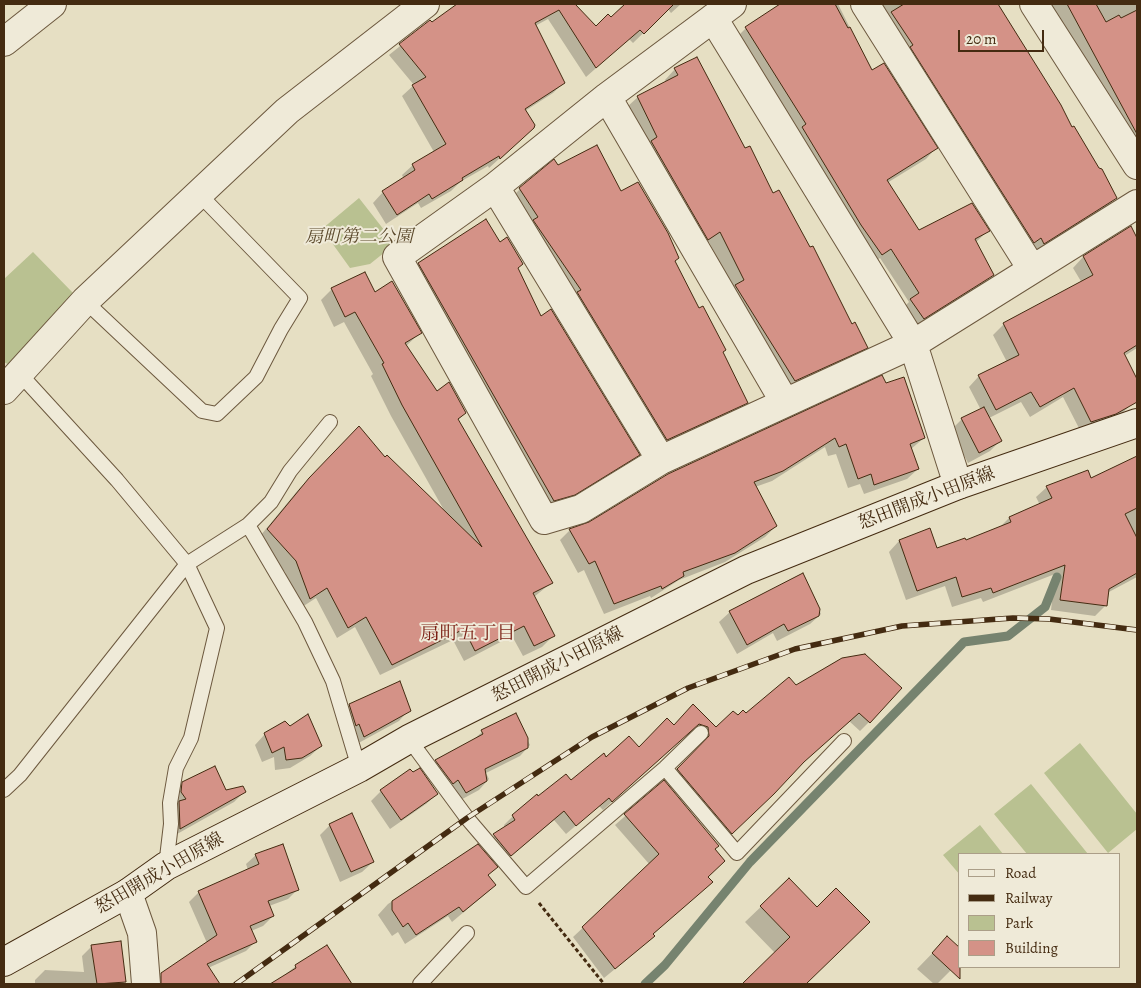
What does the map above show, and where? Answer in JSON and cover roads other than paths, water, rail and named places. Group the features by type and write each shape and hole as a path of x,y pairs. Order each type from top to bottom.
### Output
{"street":[{"path":"4,42 52,4"},
{"path":"9,375 287,111 425,4"},
{"path":"864,4 1032,269"},
{"path":"1034,4 1137,165"},
{"path":"958,485 913,344 722,11 607,97 495,187 397,257 544,520 581,509 661,460 784,401 913,344 1137,204"},
{"path":"607,97 784,401"},
{"path":"495,187 661,460"},
{"name":"怒田開成小田原線","path":"4,962 128,894 166,866 359,768 409,739 746,570 958,485 1137,423"},
{"path":"128,894 142,933 146,984"}],"lane":[{"path":"85,301 202,411 217,414 256,377 281,329 300,298 199,194"},
{"path":"9,375 117,480 187,564 217,628 191,738 176,768 170,803 171,824 166,866"},
{"path":"4,790 20,775 187,564 248,525 271,502 290,470 330,422"},
{"path":"248,525 305,622 333,681 359,768"},
{"path":"409,739 467,818 526,887 665,768 702,733"},
{"path":"665,768 737,853 844,741"},
{"path":"420,984 467,933"}],"waterway":[{"path":"645,984 665,965 750,862 964,642 1008,636 1045,607 1057,577"}],"railway":[{"path":"236,984 467,818 592,737 688,688 795,649 902,626 1013,618 1049,619 1137,630"}],"district":[{"name":"扇町五丁目","path":"468,634"}],"park label":[{"name":"扇町第二公園","path":"359,238"}]}
